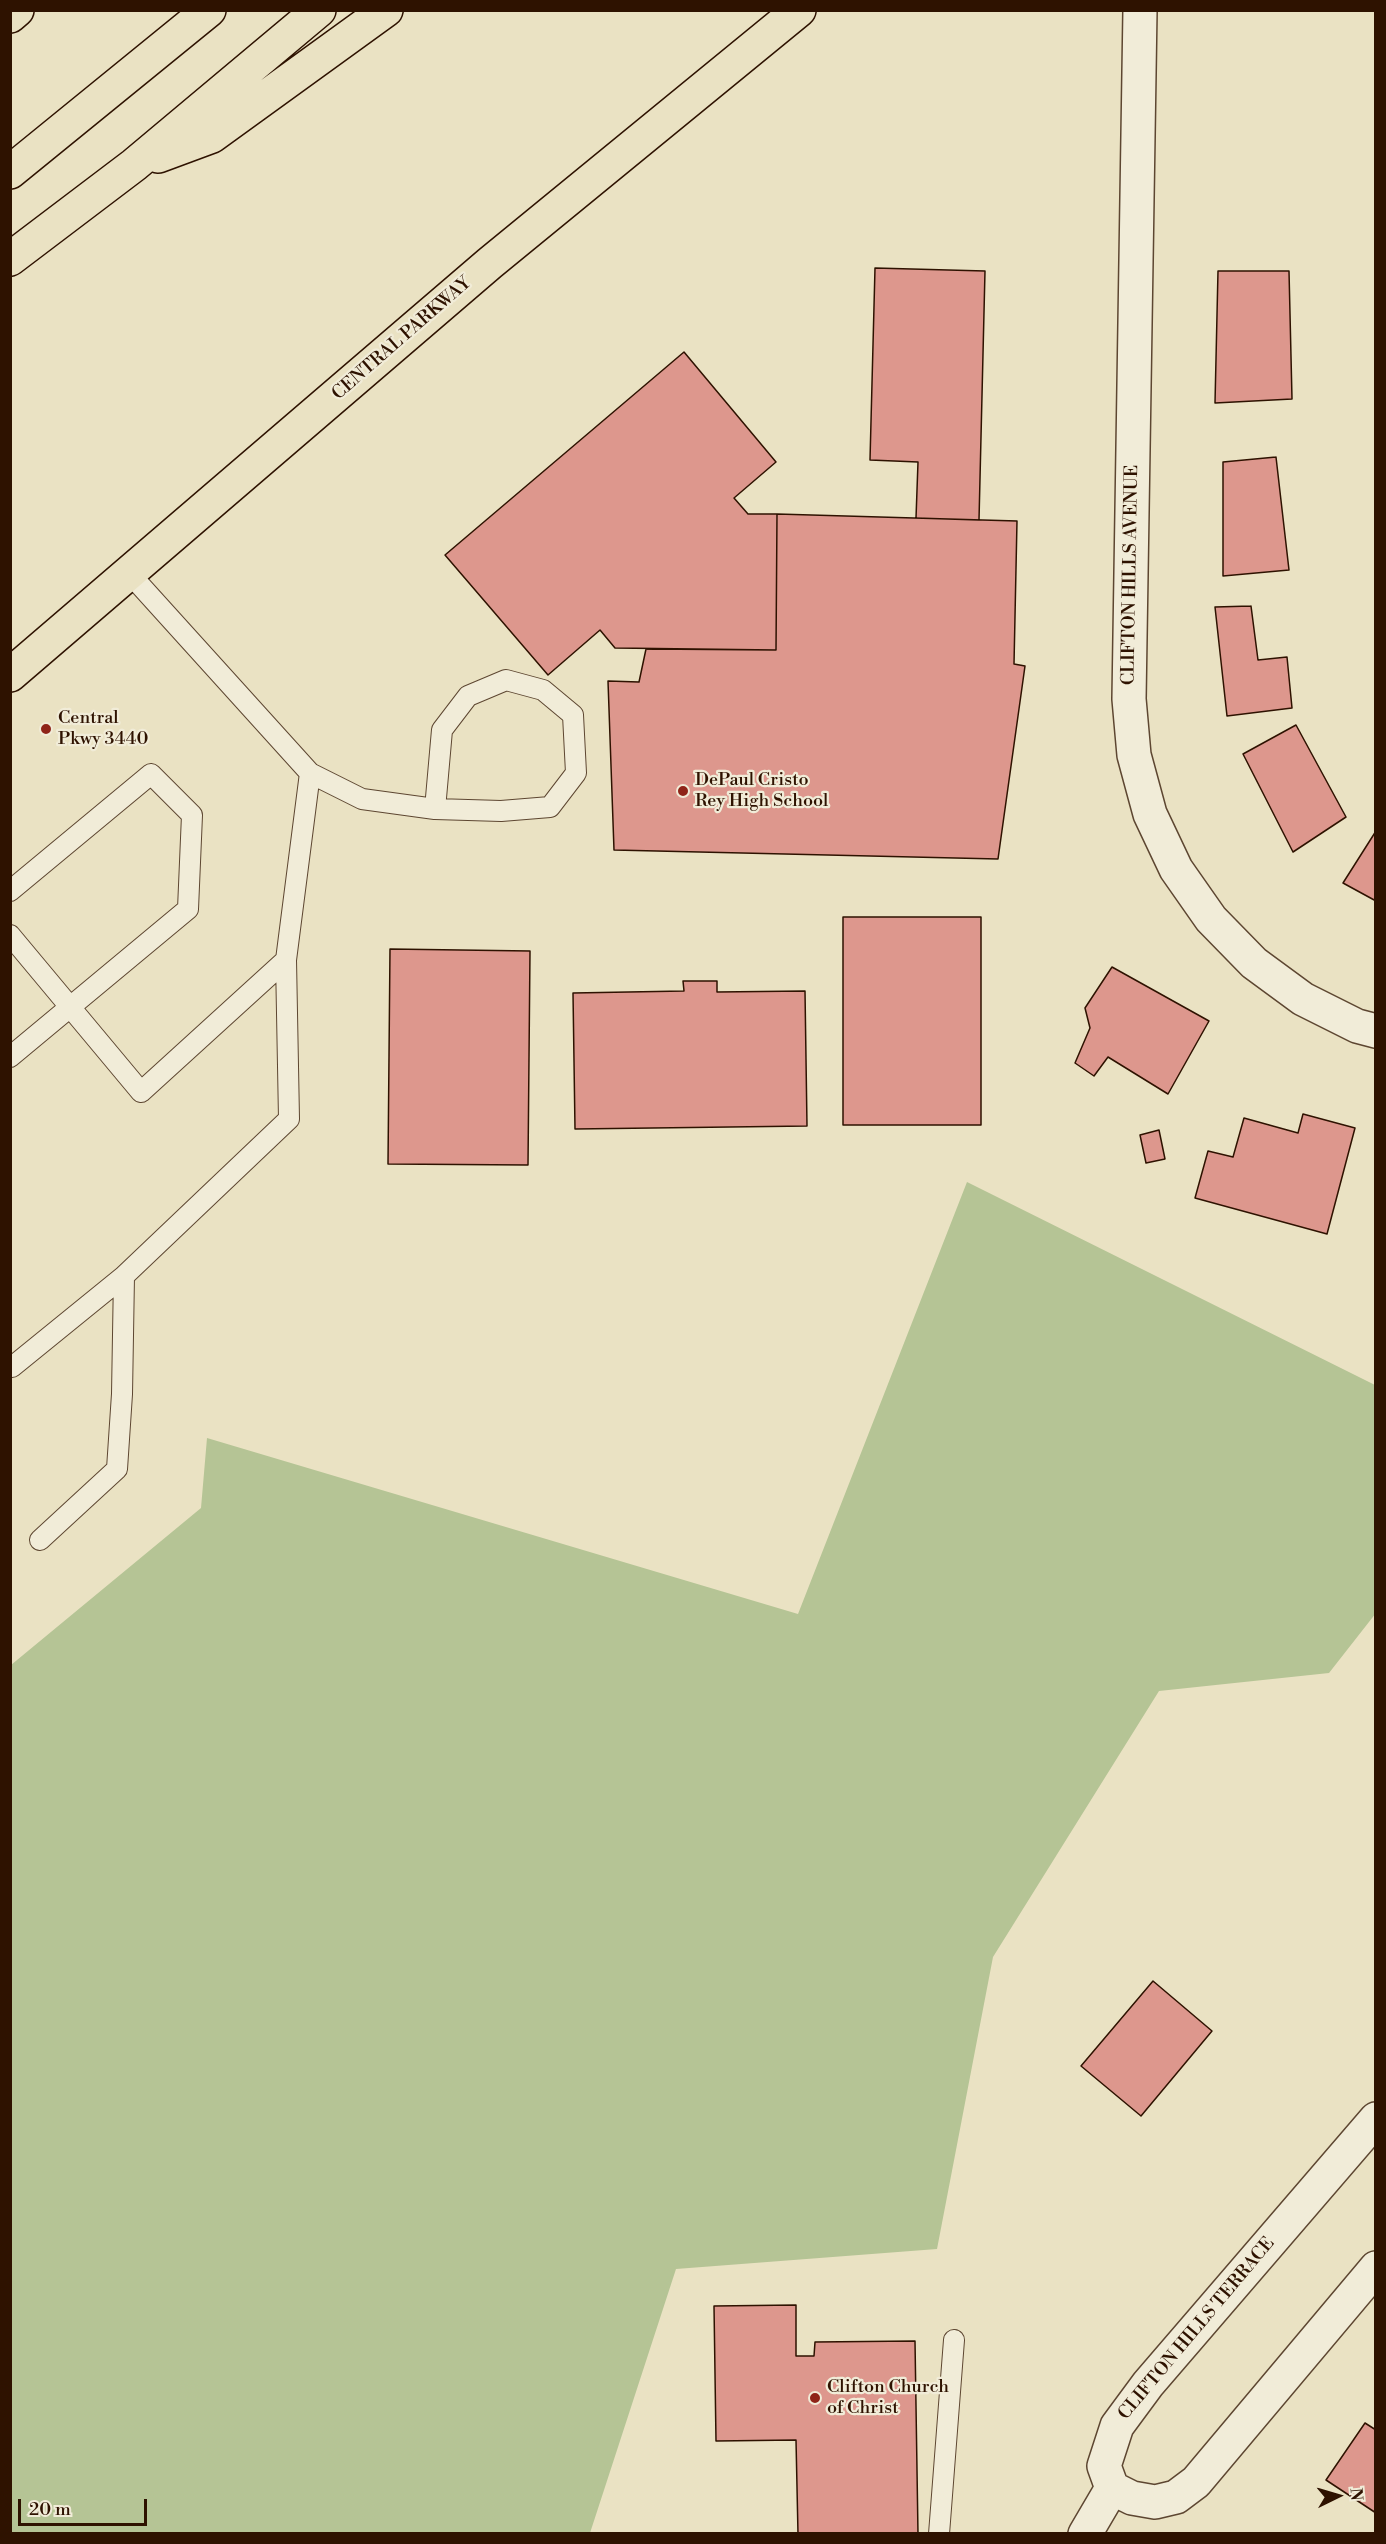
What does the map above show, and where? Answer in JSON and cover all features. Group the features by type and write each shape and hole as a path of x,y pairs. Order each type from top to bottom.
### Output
{"main road":[{"path":"10,16 17,10"},
{"path":"10,172 209,10"},
{"path":"10,259 134,165 319,10"},
{"path":"134,165 212,136 386,10"},
{"name":"CENTRAL PARKWAY","path":"10,675 490,263 800,10"}],"street":[{"name":"CLIFTON HILLS AVENUE","path":"1140,10 1129,699 1134,755 1150,814 1172,860 1211,920 1254,963 1303,999 1357,1026 1376,1031"},
{"name":"CLIFTON HILLS TERRACE","path":"1112,2488 1104,2466 1117,2426 1148,2384 1376,2119"},
{"path":"1085,2534 1112,2488 1132,2498 1155,2502 1176,2497 1197,2482 1376,2268"}],"lane":[{"path":"130,574 310,773 362,799 435,809 501,811 550,807 576,773 573,716 543,690 506,680 468,696 442,730 435,809"},
{"path":"10,1365 12,1367 124,1276 289,1119 286,960 310,773"},
{"path":"10,891 151,774 192,815 188,909 10,1057"},
{"path":"10,935 141,1092 286,960"},
{"path":"40,1540 117,1469 122,1394 124,1276"},
{"path":"939,2534 954,2340"}],"green space":[{"path":"967,1182 1375,1385 1376,1613 1329,1673 1159,1691 993,1957 937,2249 676,2269 590,2533 11,2533 11,1665 201,1508 207,1438 798,1614"}],"building":[{"path":"875,268 985,271 979,520 916,518 918,462 870,460"},
{"path":"1218,271 1289,271 1292,399 1215,403"},
{"path":"684,352 776,462 734,498 748,514 777,514 776,650 615,648 600,630 548,675 445,555"},
{"path":"1276,457 1289,570 1223,576 1223,462"},
{"path":"777,514 1017,521 1014,664 1025,666 998,859 614,850 608,681 639,682 646,649 776,650"},
{"path":"1251,606 1258,660 1287,657 1292,708 1227,716 1215,607"},
{"path":"1296,725 1346,817 1293,852 1243,754"},
{"path":"1376,831 1376,901 1343,883"},
{"path":"843,917 981,917 981,1125 843,1125"},
{"path":"390,949 530,951 528,1165 388,1164"},
{"path":"1112,967 1209,1021 1168,1094 1108,1057 1094,1076 1075,1063 1090,1028 1085,1008"},
{"path":"683,981 717,981 717,992 805,991 807,1126 575,1129 573,993 684,991"},
{"path":"1303,1114 1355,1128 1327,1234 1195,1198 1208,1151 1233,1157 1244,1118 1298,1133"},
{"path":"1159,1130 1165,1159 1146,1163 1140,1135"},
{"path":"1153,1981 1212,2031 1141,2116 1081,2066"},
{"name":"Clifton Church of Christ","path":"796,2305 796,2356 814,2356 815,2342 915,2341 918,2534 798,2534 796,2440 716,2441 714,2306"},
{"path":"1365,2423 1376,2430 1376,2513 1326,2480"}],"place":[{"name":"Central Pkwy 3440","path":"46,729"},
{"name":"DePaul Cristo Rey High School","path":"683,791"},
{"name":"Clifton Church of Christ","path":"815,2398"}]}
